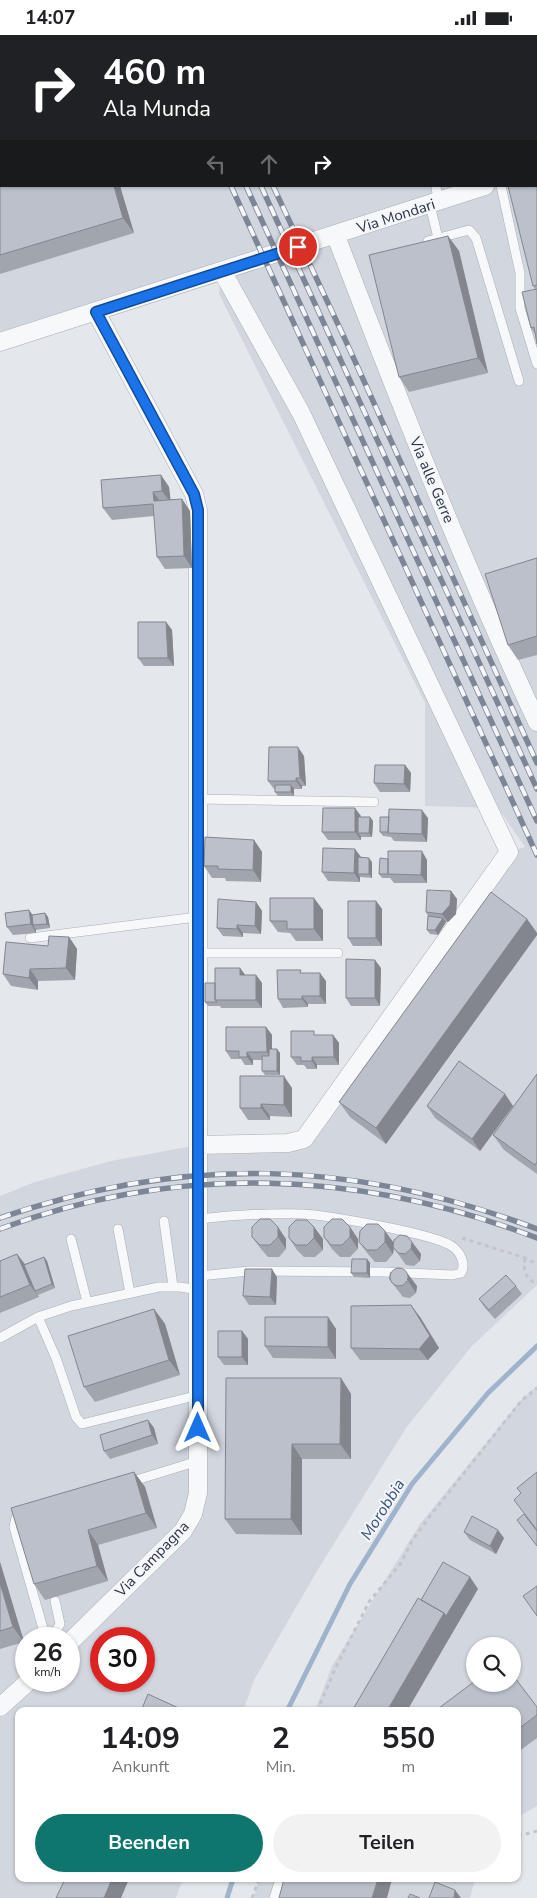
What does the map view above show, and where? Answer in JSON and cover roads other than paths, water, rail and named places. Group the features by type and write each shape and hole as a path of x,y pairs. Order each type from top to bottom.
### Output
{"street":[{"name":"Via Mondari","path":"0,342 336,236 435,198 481,187"},
{"name":"Via alle Gerre","path":"336,236 400,405 506,656 537,722"},
{"path":"198,1145 288,1143 304,1139 509,852 301,413 222,271"},
{"name":"Via Campagna","path":"80,1632 183,1531 193,1514 198,1493 199,1219 196,502 96,312"},
{"path":"0,1707 17,1692"}],"lane":[{"path":"500,187 520,273 520,308 537,363"},
{"path":"435,198 438,238"},
{"path":"421,243 469,231 476,237 519,381"},
{"path":"196,799 374,802"},
{"path":"30,938 197,917"},
{"path":"197,953 338,953"},
{"path":"0,1338 38,1317 87,1302 130,1293 199,1283 249,1271 384,1272 453,1275 461,1273 464,1265 460,1254 452,1246 424,1235 303,1214 250,1215 199,1219"},
{"path":"164,1221 174,1286"},
{"path":"118,1229 130,1293"},
{"path":"71,1239 87,1302"},
{"path":"38,1317 56,1358 76,1417 82,1424 199,1395"},
{"path":"124,1484 198,1461"},
{"path":"31,1512 16,1518 14,1527 43,1627"},
{"path":"55,1601 60,1623 58,1627"},
{"path":"274,1898 279,1882"}],"waterway":[{"name":"Morobbia","path":"289,1707 350,1584 412,1484 488,1393 537,1346"},
{"name":"Morobbia","path":"227,1898 232,1882"}],"railway":[{"path":"231,187 537,855"},
{"path":"246,187 537,821"},
{"path":"261,187 537,789"},
{"path":"273,187 344,337 537,763"},
{"path":"0,1218 69,1197 136,1183 203,1175 270,1174 336,1178 402,1189 469,1206 537,1229"},
{"path":"0,1229 67,1208 134,1193 202,1185 269,1183 337,1188 404,1199 471,1215 537,1238"}]}
